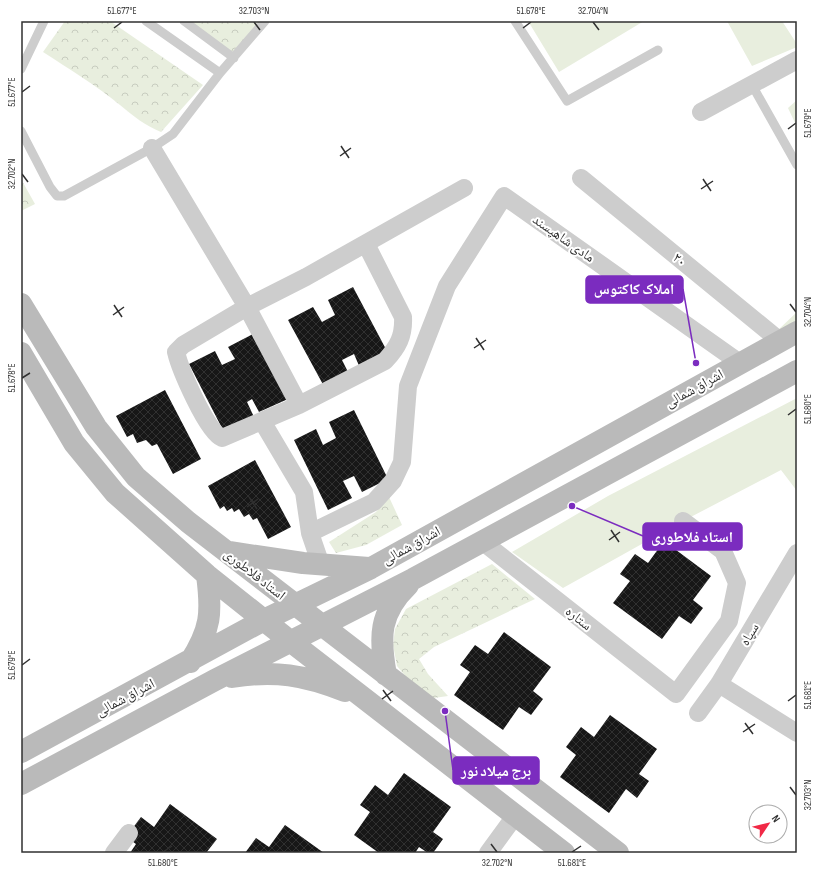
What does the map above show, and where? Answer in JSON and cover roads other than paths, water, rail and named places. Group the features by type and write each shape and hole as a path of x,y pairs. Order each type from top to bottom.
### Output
{"main road":[{"name":"استاد فلاطوری","path":"21,304 96,427 136,477 188,522 618,853"},
{"name":"اشراق شمالی","path":"21,752 190,662 264,620 370,568 792,335"},
{"path":"21,353 74,443 116,493 207,575 514,816 564,853"},
{"name":"اشراق شمالی","path":"21,784 215,680 483,542 797,371"},
{"path":"227,552 321,565 370,568"},
{"path":"190,662 202,643 209,624 210,599 207,575"},
{"path":"386,675 381,648 382,625 396,597 413,579"},
{"path":"215,680 251,674 279,673 327,684 364,699"}],"street":[{"path":"701,112 797,60"},
{"path":"152,148 248,307 299,405"},
{"name":"۲۰","path":"581,178 792,335"},
{"path":"366,244 403,317 404,330 396,350 385,361 299,405 226,437 222,438 218,436 211,428 179,366 176,352 183,345 248,307 366,244 464,188"},
{"name":"مادی شاهپسند","path":"310,533 374,502 393,481 402,462 408,386 444,293 504,196 740,363"},
{"path":"262,420 304,492 310,533 321,565"},
{"name":"ستاره","path":"483,542 676,694 729,621 737,583 723,551 684,520"},
{"name":"سپاه","path":"698,713 719,684 797,553"},
{"path":"719,684 797,733"},
{"path":"488,853 514,816"},
{"path":"114,853 129,833"}],"lane":[{"path":"21,69 44,21"},
{"path":"146,21 220,73"},
{"path":"184,21 234,58"},
{"path":"21,131 50,187 57,196 64,196 152,148 173,134 220,73 266,21"},
{"path":"515,21 567,101 658,50"},
{"path":"752,84 797,165"}],"place":[{"name":"املاک کاکتوس","path":"696,363"},
{"name":"استاد فلاطوری","path":"572,506"},
{"name":"برج میلاد نور","path":"445,711"}]}
